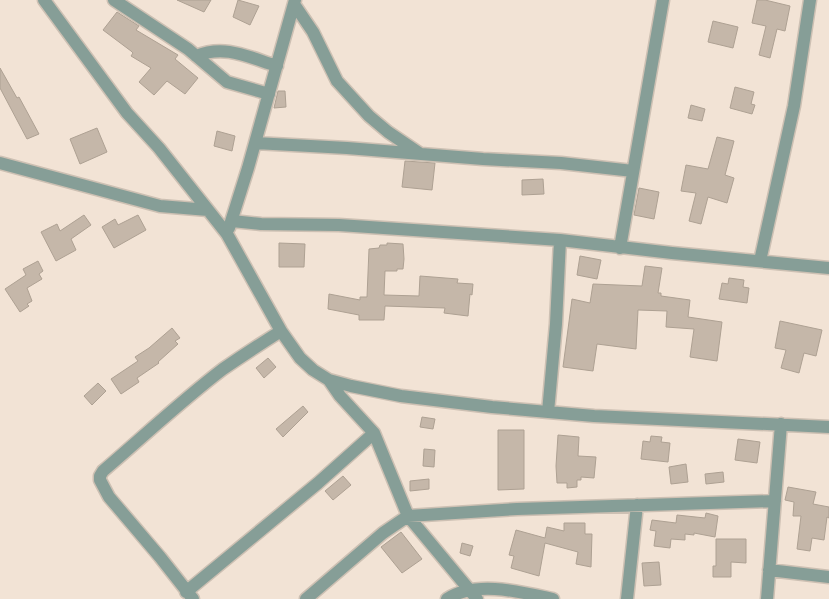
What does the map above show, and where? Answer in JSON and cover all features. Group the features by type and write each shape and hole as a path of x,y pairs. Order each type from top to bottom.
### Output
{"street":[{"path":"44,0 127,113 159,148 227,234 281,331 300,358 329,380 411,397 492,407 594,416 829,427"},
{"path":"114,0 177,41 227,82 269,94"},
{"path":"620,248 663,0"},
{"path":"760,261 794,106 810,0"},
{"path":"227,234 256,143 295,2"},
{"path":"295,2 313,32 337,81 369,116 421,155"},
{"path":"196,56 208,51 220,50 237,53 277,66"},
{"path":"256,143 561,163 633,171"},
{"path":"0,162 160,206 208,210"},
{"path":"232,221 276,225 339,225 560,240 620,248 829,268"},
{"path":"548,412 556,324 560,240"},
{"path":"281,331 202,386 100,476 100,480 109,497 190,596 374,433"},
{"path":"329,380 340,396 374,433 408,516 473,594"},
{"path":"766,599 781,424"},
{"path":"306,599 384,533 408,516 517,508 775,501"},
{"path":"627,599 637,505"},
{"path":"769,570 829,577"},
{"path":"448,599 503,589 553,599"}],"building":[{"path":"177,0 211,0 204,12"},
{"path":"238,0 259,6 250,25 233,17"},
{"path":"757,0 790,6 785,31 777,29 770,58 759,55 766,26 752,23"},
{"path":"117,12 139,26 136,30 178,55 175,59 198,78 185,94 167,81 154,95 139,82 151,68 131,56 133,53 131,51 103,30"},
{"path":"713,21 738,27 733,48 708,42"},
{"path":"0,68 17,98 19,97 39,134 27,139 0,88"},
{"path":"735,87 754,92 751,104 755,105 752,114 730,108"},
{"path":"278,91 285,91 286,107 274,108"},
{"path":"691,105 705,109 702,121 688,118"},
{"path":"97,128 107,152 80,164 70,139"},
{"path":"217,131 235,136 232,151 214,146"},
{"path":"717,137 734,141 725,175 734,178 727,203 708,197 701,224 689,221 696,193 681,191 686,165 708,169"},
{"path":"405,161 435,163 432,190 402,187"},
{"path":"543,179 544,194 522,195 522,180"},
{"path":"639,188 659,192 654,219 634,215"},
{"path":"84,215 91,225 71,239 76,250 56,261 41,232 57,224 60,231"},
{"path":"138,215 146,230 114,248 102,227 115,219 118,225"},
{"path":"279,243 305,244 304,267 279,267"},
{"path":"387,243 403,244 404,259 403,269 385,271 384,295 419,296 420,276 458,279 457,283 473,284 468,316 444,313 445,308 385,306 384,320 359,320 359,315 328,309 329,294 360,300 360,297 367,297 369,249 379,248 380,245 387,245"},
{"path":"580,256 601,260 597,279 577,275"},
{"path":"38,261 43,271 39,274 42,279 27,288 32,301 27,304 29,306 20,312 5,289 26,275 23,269"},
{"path":"645,266 662,268 658,293 661,293 661,296 690,300 688,317 722,322 717,361 690,357 694,329 666,327 667,311 638,310 636,349 597,344 593,371 563,367 572,299 590,303 593,284 642,286"},
{"path":"729,278 744,280 743,287 749,288 747,303 719,299 722,283 728,284"},
{"path":"780,321 822,330 816,356 804,353 799,373 781,368 786,350 775,348"},
{"path":"172,328 180,338 175,341 178,344 159,363 137,378 139,382 121,394 111,379 138,361 135,357 149,348"},
{"path":"268,358 276,367 264,378 256,368"},
{"path":"98,383 106,391 92,405 84,396"},
{"path":"303,406 308,412 283,437 276,429"},
{"path":"422,417 435,419 433,429 420,427"},
{"path":"498,430 524,430 524,489 498,490"},
{"path":"558,435 579,437 578,456 596,457 594,478 581,477 581,480 577,480 577,487 567,488 567,483 557,483"},
{"path":"651,436 662,437 661,442 670,443 668,462 641,459 643,441 650,442"},
{"path":"738,439 760,442 757,463 735,460"},
{"path":"424,449 435,450 434,467 423,466"},
{"path":"686,464 688,482 671,484 669,467"},
{"path":"723,472 724,482 706,484 705,474"},
{"path":"343,476 351,485 333,500 325,491"},
{"path":"429,479 429,489 410,491 410,481"},
{"path":"788,487 816,492 813,504 829,507 829,518 827,517 824,540 812,538 810,551 797,549 801,516 793,516 794,502 785,500"},
{"path":"706,513 718,516 715,537 694,533 694,535 685,534 685,540 671,539 670,548 654,546 656,531 650,530 652,520 676,523 677,515 705,518"},
{"path":"564,523 585,523 585,534 592,534 591,567 576,564 578,552 545,543 539,576 511,568 514,556 509,555 516,530 545,538 547,527 564,531"},
{"path":"401,532 422,559 402,573 381,547"},
{"path":"716,539 746,539 746,563 731,562 731,577 713,577 713,566 716,566"},
{"path":"462,543 473,546 470,556 460,553"},
{"path":"659,562 661,585 644,586 642,563"}]}
